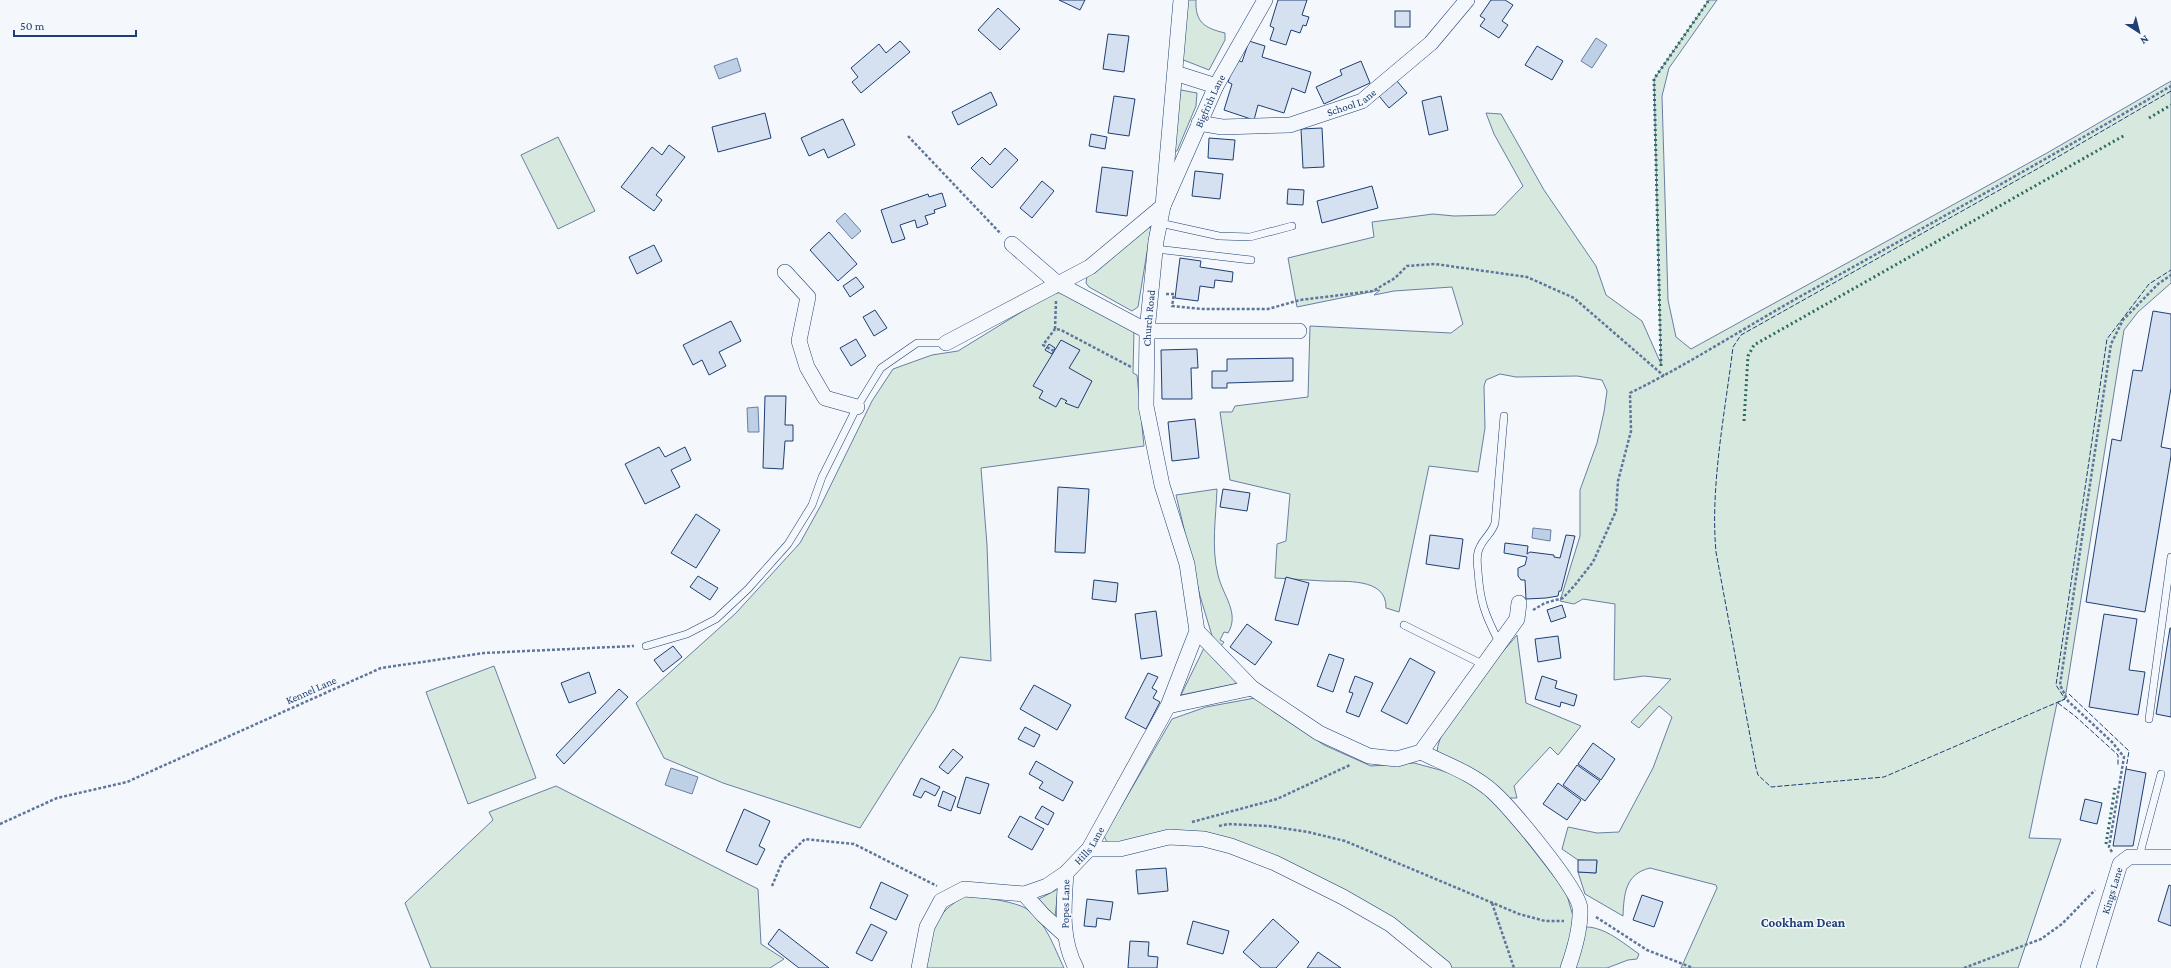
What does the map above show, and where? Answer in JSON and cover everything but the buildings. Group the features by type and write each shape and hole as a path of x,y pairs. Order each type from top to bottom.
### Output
{"street":[{"name":"Church Road","path":"1180,0 1163,206 1156,249 1147,331 1146,406 1154,452 1162,485 1186,564 1197,631"},
{"name":"Bigfrith Lane","path":"1163,206 1216,86 1265,0"},
{"name":"School Lane","path":"1199,123 1222,127 1290,125 1362,101 1431,43 1467,0"},
{"path":"1175,73 1216,86"},
{"path":"946,343 1057,283 1090,267 1163,206"},
{"path":"1012,244 1057,283 1147,331 1299,331"},
{"path":"785,272 808,297 799,341 807,366 825,398 858,407"},
{"path":"1197,631 1252,688 1319,733 1369,756 1397,759 1421,752 1517,619 1519,603"},
{"name":"Hills Lane","path":"919,968 927,927 941,901 964,889 1024,894 1047,886 1066,873 1089,849 1168,706 1197,631"},
{"path":"1168,706 1252,688"},
{"path":"1421,752 1472,777 1492,792 1512,812 1567,883 1579,914 1568,968"},
{"path":"1089,849 1120,849 1169,837 1204,839 1231,846 1282,866 1343,897 1390,924 1444,968"},
{"name":"Kings Lane","path":"2088,968 2120,864 2129,857 2171,857"},
{"name":"Popes Lane","path":"1066,873 1063,917 1065,935 1076,968"},
{"name":"Popes Lane","path":"1024,894 1042,915 1065,935"}],"lane":[{"path":"1160,224 1219,236 1250,237 1292,226"},
{"path":"1156,249 1251,260"},
{"path":"646,646 687,634 716,619 748,588 783,550 812,505 822,477 858,407 882,368 917,343 946,343"},
{"path":"1500,642 1484,613 1481,602 1477,561 1480,546 1492,532 1495,523 1504,416"},
{"path":"2150,719 2171,557"},
{"path":"1404,625 1484,665"},
{"path":"2138,857 2161,774"}],"path":[{"path":"1517,619 1545,603 1563,598 1593,562 1616,511 1618,481 1631,431 1630,393 1664,376 1744,328 2070,146 2171,86"},
{"path":"908,136 1012,244"},
{"path":"1151,293 1174,294 1172,306 1203,309 1268,309 1300,300 1373,291 1383,287 1407,266 1435,264 1527,277 1574,298 1664,376"},
{"path":"2120,864 2109,847 2124,757 2122,753 2068,701 2060,685 2111,344 2123,320 2158,284 2171,275"},
{"path":"1054,351 1043,345 1055,329 1057,283"},
{"path":"1055,329 1061,330 1146,375"},
{"name":"Kennel Lane","path":"0,824 57,798 127,782 381,668 484,653 646,646"},
{"path":"1187,823 1278,799 1369,756"},
{"path":"1214,827 1228,824 1269,826 1308,832 1345,841 1519,914 1545,921 1579,914 1647,950 1693,968"},
{"path":"772,886 783,860 805,839 854,844 953,895"},
{"path":"1964,968 2041,939 2062,924 2099,886"},
{"path":"1492,903 1514,968"}],"shaded area":[{"path":"1186,0 1196,0 1197,14 1202,23 1211,29 1225,33 1225,40 1209,70 1181,59"},
{"path":"1709,0 1717,0 1669,68 1662,96 1668,300 1676,337 1691,349 2047,153 2171,81 2171,283 2138,312 2124,330 2065,699 2057,703 2029,838 2061,839 2018,968 1681,968 1717,888 1716,885 1650,868 1635,875 1631,880 1625,893 1623,916 1585,894 1578,872 1596,873 1597,861 1578,860 1562,849 1568,827 1597,833 1619,832 1653,768 1672,717 1659,706 1639,728 1631,722 1671,679 1644,676 1614,680 1615,604 1583,599 1574,604 1560,601 1580,536 1580,490 1597,443 1604,412 1607,391 1602,380 1577,376 1516,377 1500,374 1486,380 1484,386 1485,428 1478,472 1429,466 1399,612 1386,608 1384,598 1380,591 1363,583 1275,578 1277,544 1286,541 1290,494 1230,480 1220,412 1232,412 1235,406 1308,397 1310,326 1451,333 1463,324 1452,287 1394,291 1374,295 1380,290 1297,307 1288,258 1374,237 1372,222 1433,214 1454,216 1495,215 1523,186 1494,134 1486,113 1501,114 1544,190 1596,266 1606,295 1642,321 1661,364 1654,79"},
{"path":"1181,90 1197,93 1196,106 1177,151 1173,151 1177,110"},
{"path":"558,137 595,211 558,229 521,155"},
{"path":"1146,226 1151,228 1138,307 1132,311 1089,287 1086,283 1087,276"},
{"path":"1066,291 1134,330 1133,373 1137,375 1144,446 981,468 987,545 991,661 960,657 935,709 860,828 723,783 664,758 636,703 736,613 800,543 821,505 872,401 893,369 932,355 958,351 1049,295"},
{"path":"1217,489 1214,532 1216,565 1220,583 1229,604 1232,618 1228,633 1224,632 1220,640 1224,642 1218,650 1213,639 1200,596 1176,495"},
{"path":"1517,635 1526,703 1581,726 1558,755 1550,747 1514,786 1517,798 1509,798 1437,752 1440,740 1457,709 1483,675"},
{"path":"1204,648 1239,683 1181,695"},
{"path":"494,666 536,778 468,804 426,692"},
{"path":"1255,698 1324,745 1371,766 1414,763 1440,770 1463,778 1497,803 1566,892 1575,923 1562,968 1451,968 1236,842 1113,844 1107,842 1104,836 1172,719 1206,707"},
{"path":"556,786 758,889 761,944 784,959 770,968 431,968 405,903 493,820 489,812"},
{"path":"1058,889 1055,917 1039,899"},
{"path":"967,895 1008,902 1029,910 1042,924 1064,968 926,968 932,934 940,917 955,902"},
{"path":"1586,927 1600,930 1614,936 1639,954 1637,959 1628,960 1607,968 1574,968"}],"water":[{"path":"1596,38 1607,45 1592,68 1581,61"},
{"path":"737,58 741,71 719,79 714,66"},
{"path":"845,213 861,231 852,239 836,221"},
{"path":"758,407 759,432 748,432 747,408"},
{"path":"1533,528 1551,530 1550,541 1532,538"},
{"path":"671,768 698,777 692,794 665,785"}],"hedge":[{"path":"1661,366 1654,79 1709,0"},
{"path":"2149,118 2171,105"},
{"path":"1744,421 1748,356 1754,345 2125,135"},
{"path":"2106,844 2115,788"}],"fence":[{"path":"2171,91 2037,169 1741,335 1733,347 1719,450 1715,501 1716,552 1756,768 1758,775 1771,787 1884,777 2065,699 2056,685 2107,339 2149,284 2171,270"},
{"path":"2069,694 2129,751 2126,769"},
{"path":"2058,703 2075,716 2118,755 2118,766"}],"district":[{"name":"Cookham Dean","path":"1803,922"}]}
